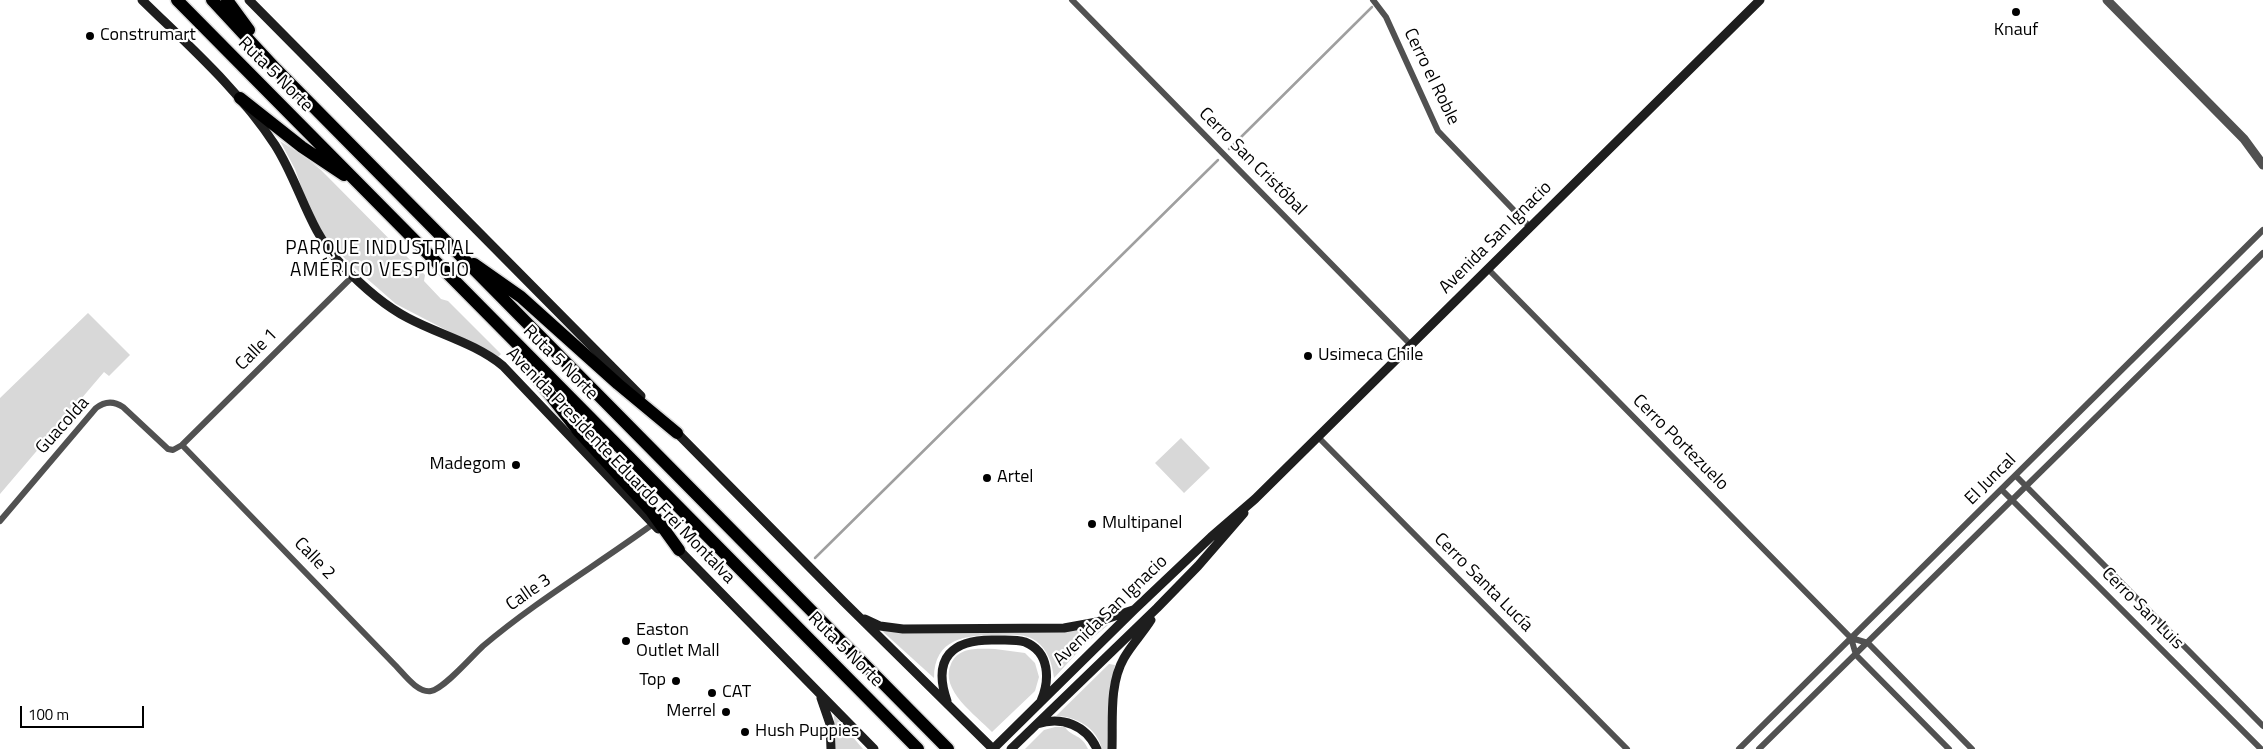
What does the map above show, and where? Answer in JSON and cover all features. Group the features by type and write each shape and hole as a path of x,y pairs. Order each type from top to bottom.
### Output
{"highway":[{"name":"Ruta 5 Norte","path":"177,0 918,749"},
{"name":"Ruta 5 Norte","path":"212,0 276,69 948,749"},
{"path":"227,0 276,69"},
{"path":"240,98 320,161 357,182"},
{"path":"457,253 521,296 618,384 678,433"},
{"path":"490,318 569,420 651,511 679,550"}],"main road":[{"name":"Avenida Presidente Eduardo Frei Montalva","path":"142,0 240,98 279,153 319,237 353,276 402,314 474,347 503,366 653,524 874,749"},
{"path":"249,0 858,616 993,749"},
{"name":"Avenida San Ignacio","path":"993,749 1135,609 1211,537 1255,499 1760,0"},
{"name":"Avenida San Ignacio","path":"1011,748 1157,608 1227,534 1255,499"},
{"path":"1112,749 1114,695 1118,673 1124,658 1148,625 1157,608"},
{"path":"858,616 880,626 895,629 1064,628 1098,622 1135,609"},
{"path":"948,704 942,685 941,671 944,660 951,651 970,641 1005,640 1030,644 1044,660 1047,679 1039,705"},
{"path":"817,691 830,724 831,749"},
{"path":"1037,724 1057,721 1076,725 1089,735 1097,749"}],"street":[{"name":"Cerro San Cristóbal","path":"1072,0 1411,345"},
{"name":"Cerro el Roble","path":"1373,0 1386,17 1438,131 1530,227"},
{"path":"2107,0 2244,138 2263,165"},
{"name":"El Juncal","path":"1739,749 2263,230"},
{"name":"El Juncal","path":"1759,749 1868,644 2025,485 2263,253"},
{"name":"Cerro Portezuelo","path":"1488,269 1852,638 1868,644 1972,749"},
{"name":"Calle 1","path":"182,445 353,276"},
{"name":"Guacolda","path":"0,521 96,408 103,404 110,402 123,407 168,449 173,450 182,445"},
{"name":"Cerro Santa Lucía","path":"1318,437 1627,749"},
{"name":"Calle 2","path":"182,445 395,665 416,686 427,691"},
{"name":"Cerro San Luis","path":"2016,476 2263,726"},
{"name":"Cerro San Luis","path":"2002,490 2261,749"},
{"name":"Calle 3","path":"427,691 432,691 441,686 464,663 512,623 653,524"},
{"path":"1852,638 1856,655 1949,749"}],"shaded area":[{"path":"280,141 304,156 321,170 425,275 424,281 441,299 448,301 501,354 498,357 396,304 349,263 326,238 308,206 295,169"},
{"path":"88,313 130,355 109,376 104,372 0,494 0,398"},
{"path":"1181,438 1210,468 1184,493 1155,463"},
{"path":"1108,625 1085,644 1054,678 1051,662 1040,645 1032,638 1012,635 986,635 954,641 940,654 935,665 934,678 881,630 942,633 1084,630"},
{"path":"995,649 1025,653 1035,663 1039,677 1035,691 992,732 969,710 954,692 949,674 951,664 964,651"},
{"path":"1109,664 1115,665 1109,695 1108,749 1102,749 1091,729 1071,718 1056,716"},
{"path":"834,715 863,749 835,749"},
{"path":"1065,727 1070,733 1080,738 1088,749 1025,749 1044,730"}],"waterway":[{"path":"1229,149 1372,7"},
{"path":"815,558 1218,160"}],"place":[{"name":"Knauf","path":"2016,12"},
{"name":"Construmart","path":"90,36"},
{"name":"Usimeca Chile","path":"1308,356"},
{"name":"Madegom","path":"516,465"},
{"name":"Artel","path":"987,478"},
{"name":"Multipanel","path":"1092,524"},
{"name":"Easton Outlet Mall","path":"626,641"},
{"name":"Top","path":"676,681"},
{"name":"CAT","path":"712,693"},
{"name":"Merrel","path":"726,712"},
{"name":"Hush Puppies","path":"745,732"}],"district":[{"name":"PARQUE INDUSTRIAL AMÉRICO VESPUCIO","path":"380,260"}]}
